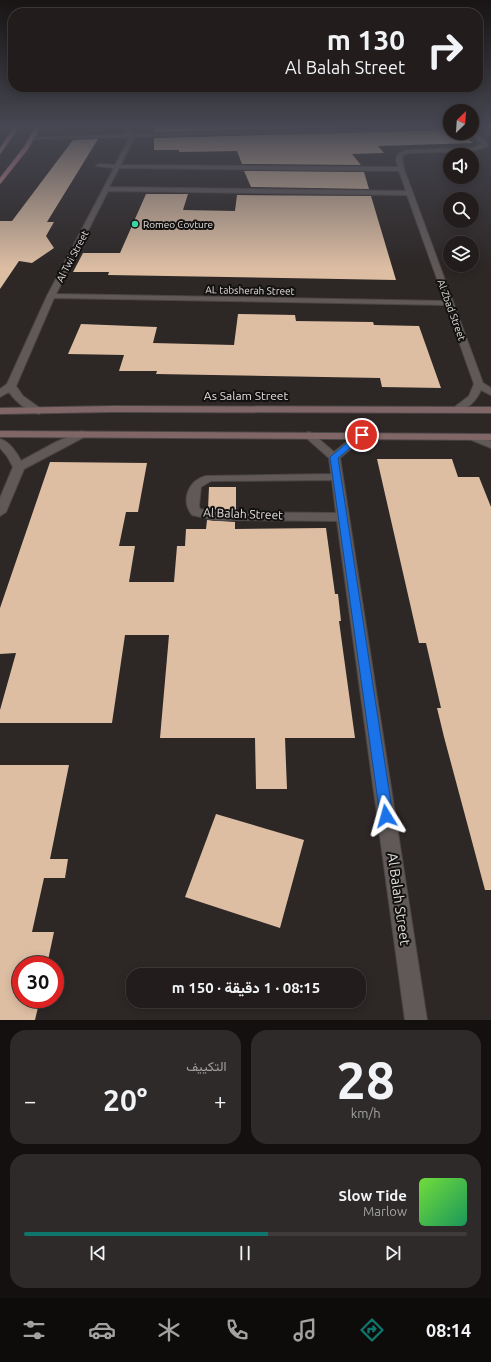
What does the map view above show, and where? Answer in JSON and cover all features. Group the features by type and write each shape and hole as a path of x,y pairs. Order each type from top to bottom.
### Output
{"highway":[{"path":"0,182 6,174"}],"street":[{"name":"Al Twi Street","path":"11,386 51,296 113,174"},
{"name":"Al Zbad Street","path":"403,174 479,384"},
{"path":"106,189 410,193"},
{"name":"AL tabsherah Street","path":"51,296 449,303"},
{"path":"457,409 474,398 479,384 491,392"},
{"path":"0,394 11,386 15,396 39,410"},
{"name":"As Salam Street","path":"0,411 491,410"},
{"path":"0,434 362,435 491,437"},
{"path":"0,512 18,467 82,434"},
{"path":"308,435 334,457 362,435"},
{"path":"474,437 491,445"},
{"path":"0,442 12,454 18,467"},
{"name":"Al Balah Street","path":"334,457 416,1020"},
{"name":"Al Balah Street","path":"337,477 211,478 202,480 195,484 193,490 192,508 196,512 214,516 342,517"}],"building":[{"path":"48,174 77,174 47,222 54,222 46,236 54,248 32,263 19,261 0,289 0,221 12,221"},
{"path":"245,174 364,174 369,189 251,187"},
{"path":"146,194 188,194 183,210 235,211 237,195 371,196 396,280 108,275 109,272 73,272 83,253 120,253"},
{"path":"238,314 295,315 296,321 373,322 374,325 419,326 441,388 382,387 380,378 156,374 157,371 119,371 124,355 68,354 81,324 157,327 153,343 234,345"},
{"path":"377,459 452,459 458,477 479,477 491,507 491,890 485,890 444,737 437,708 441,708 426,643 419,643"},
{"path":"50,462 147,463 138,512 126,512 119,546 135,546 129,582 174,582 177,546 185,546 186,529 206,529 207,520 235,522 235,529 326,528 335,594 338,594 341,621 339,621 355,738 285,738 287,789 256,789 255,738 160,738 169,635 125,635 112,723 0,723 0,710 16,653 0,654 0,608"},
{"path":"209,487 236,487 236,511 208,509"},
{"path":"0,765 69,765 50,859 68,859 65,878 44,878 32,932 54,932 49,956 12,956 12,1008 38,1008 35,1020 0,1020"},
{"path":"216,814 304,840 280,928 185,897"}],"place":[{"name":"Romeo Covture","path":"135,224"}],"route":[{"path":"362,435 334,457 386,816"}]}
